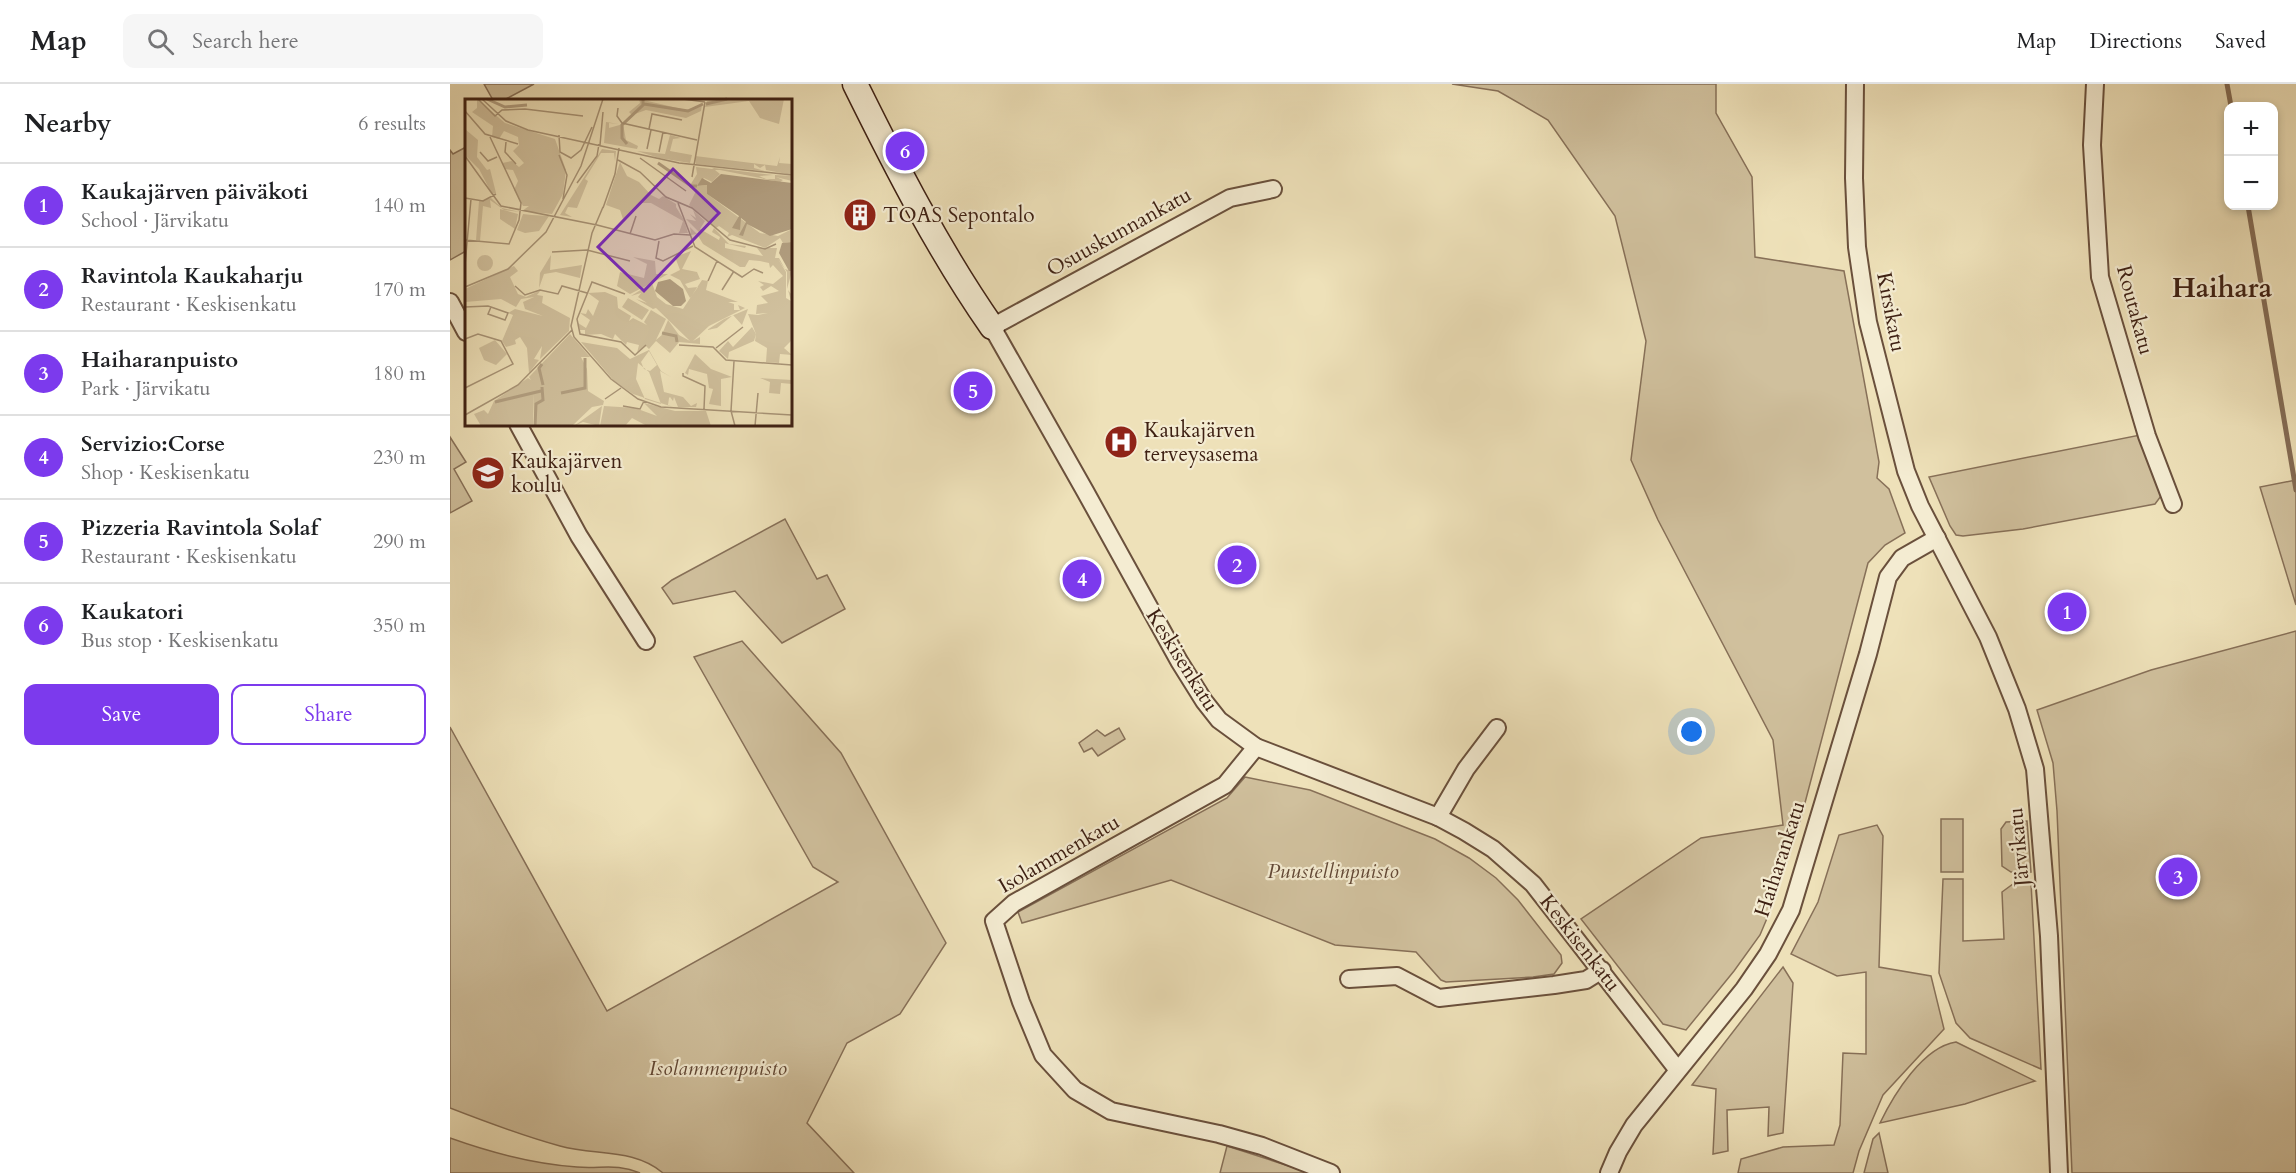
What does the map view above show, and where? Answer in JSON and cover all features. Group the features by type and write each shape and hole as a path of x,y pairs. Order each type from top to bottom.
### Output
{"street":[{"name":"Keskisenkatu","path":"855,84 936,239 968,293 992,327 1169,644 1204,702 1219,720 1256,747 1438,818 1464,831 1511,863 1533,884 1677,1069"},
{"name":"Kirsikatu","path":"1855,84 1854,178 1857,248 1868,322 1906,471 1920,506 1937,538"},
{"name":"Routakatu","path":"2095,84 2092,145 2100,277 2147,436 2173,504"},
{"name":"Osuuskunnankatu","path":"992,327 1230,198 1273,189"},
{"path":"450,302 465,330"},
{"path":"519,426 579,536 646,641"},
{"name":"Haiharankatu","path":"1609,1173 1634,1125 1744,989 1768,954 1791,910 1868,654 1888,577 1902,558 1937,538"},
{"name":"Järvikatu","path":"1937,538 1988,637 2017,709 2036,769 2049,936 2059,1173"},
{"path":"1438,818 1466,769 1497,728"},
{"name":"Isolammenkatu","path":"1256,747 1225,784 1014,903 994,921 1043,1055 1075,1090 1111,1111 1228,1136 1262,1146 1331,1173"},
{"path":"1349,979 1397,976 1439,998 1575,982 1586,980 1602,970"}],"green space":[{"path":"484,84 534,84 506,99 492,99"},
{"path":"1452,84 1716,84 1716,113 1752,177 1755,257 1844,271 1879,462 1877,478 1889,489 1905,533 1885,545 1868,563 1801,818 1773,904 1760,935 1686,1030 1663,1024 1581,919 1701,838 1783,825 1773,740 1658,520 1631,460 1646,341 1615,216 1548,120 1498,91"},
{"path":"465,148 465,252 450,260 450,150 453,154"},
{"path":"2140,435 2164,492 2155,504 2023,529 1963,536 1956,535 1950,526 1929,477"},
{"path":"450,437 466,462 454,469 472,501 450,513"},
{"path":"2296,480 2296,605 2260,487"},
{"path":"785,519 817,579 827,575 845,609 782,643 735,591 673,604 662,588 672,580"},
{"path":"2296,631 2296,1173 2072,1173 2057,811 2053,763 2037,710 2151,670"},
{"name":"Isolammenpuisto","path":"742,641 841,753 946,943 900,1014 847,1043 807,1123 854,1173 663,1173 651,1165 627,1156 560,1146 450,1108 450,727 607,1011 838,882 813,867 694,657"},
{"path":"1119,728 1125,739 1098,756 1092,748 1084,752 1079,743 1097,730 1105,736"},
{"name":"Puustellinpuisto","path":"1245,777 1310,790 1435,839 1469,858 1496,878 1518,900 1561,955 1562,963 1554,974 1446,982 1441,980 1416,952 1335,945 1171,880 1022,923 1018,912 1227,798"},
{"path":"1941,819 1963,819 1963,872 1941,872"},
{"path":"2027,821 2031,872 2011,872 2002,866 2001,829 2006,822"},
{"path":"1877,825 1883,836 1879,967 1931,976 1944,1029 1883,1095 1859,1151 1853,1173 1738,1173 1741,1159 1783,1147 1834,1145 1840,1125 1843,1053 1866,1054 1866,972 1837,976 1791,954 1818,902 1839,835"},
{"path":"1943,879 1963,879 1963,941 2004,939 2002,892 2013,884 2031,883 2041,1069 1970,1038 1956,1023 1939,973"},
{"path":"1783,967 1793,983 1783,1133 1768,1136 1769,1107 1727,1110 1728,1151 1713,1154 1716,1089 1692,1085"},
{"path":"1956,1042 2035,1081 1965,1104 1880,1123 1901,1086 1921,1062 1944,1046"},
{"path":"1879,1133 1888,1173 1864,1173 1873,1139"},
{"path":"450,1138 496,1153 529,1160 577,1167 616,1167 640,1173 450,1173"},
{"path":"1227,1146 1298,1169 1308,1173 1220,1173"}],"waterway":[{"path":"2227,84 2230,102"},
{"path":"2249,210 2296,490"}],"place":[{"name":"Kaukatori","path":"905,151"},
{"name":"TOAS Sepontalo","path":"860,215"},
{"name":"Pizzeria Ravintola Solaf","path":"973,391"},
{"name":"Kaukajärven terveysasema","path":"1121,442"},
{"name":"Kaukajärven koulu","path":"488,473"},
{"name":"Ravintola Kaukaharju","path":"1237,565"},
{"name":"Servizio:Corse","path":"1082,579"},
{"name":"Kaukajärven päiväkoti","path":"2067,612"},
{"name":"Haiharanpuisto","path":"2178,877"}],"district":[{"name":"Haihara","path":"2222,288"}]}
